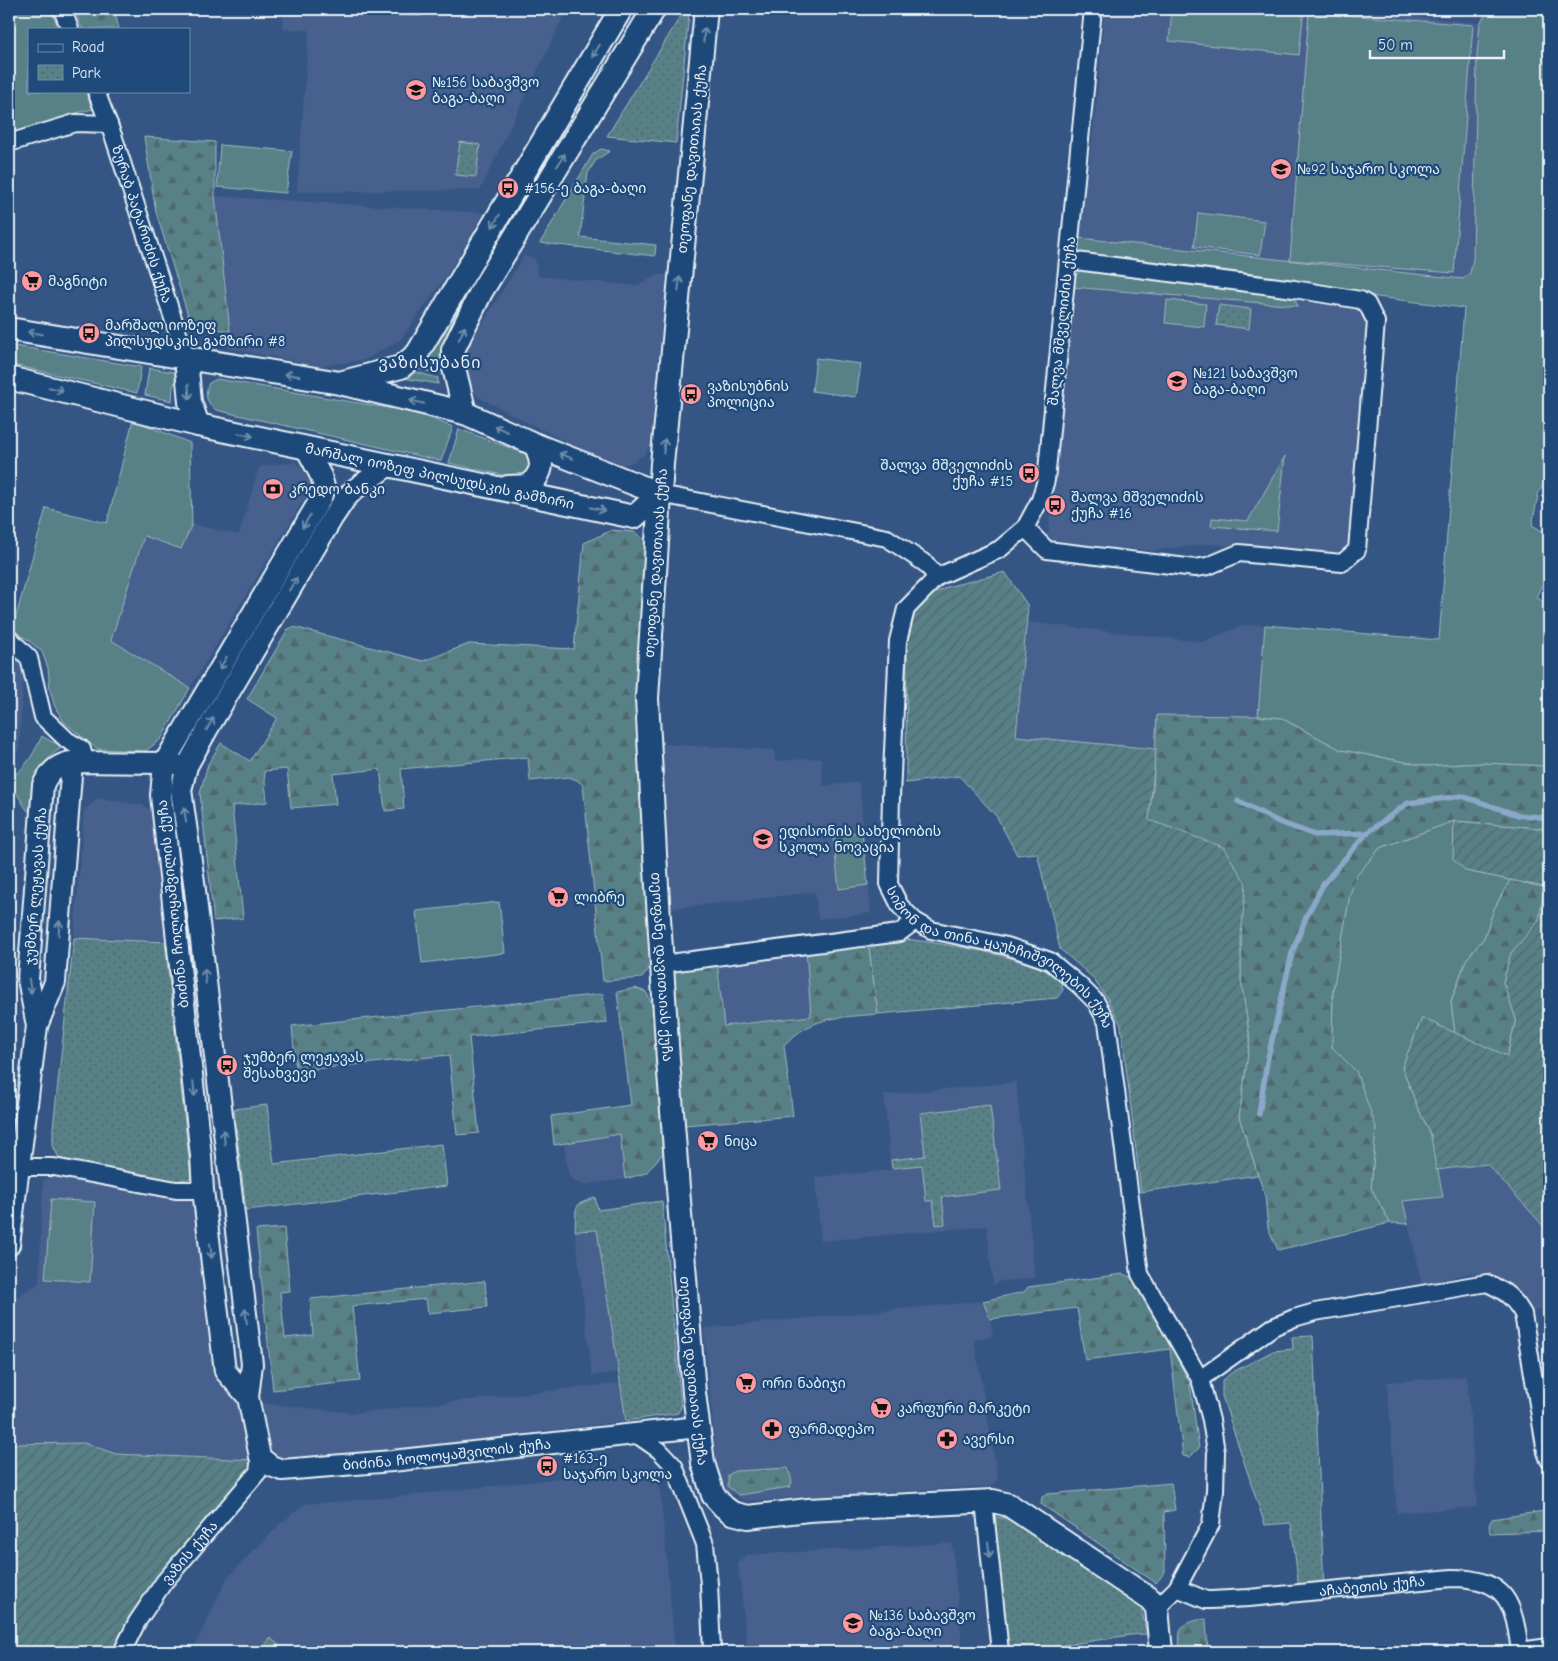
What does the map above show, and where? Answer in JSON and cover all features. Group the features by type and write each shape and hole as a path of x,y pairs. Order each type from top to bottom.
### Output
{"main road":[{"path":"340,383 401,367 417,354 621,9"},
{"path":"465,413 454,368 453,350 481,292 654,9"},
{"name":"თეოფანე დავითაიას ქუჩა","path":"706,9 660,494 647,698 662,964 681,1234 698,1427 703,1463 714,1495 732,1513 748,1517 808,1510 993,1501 1009,1505 1135,1588 1157,1608"},
{"path":"9,328 340,383 465,413 660,494"},
{"path":"186,358 190,402 198,425"},
{"name":"მარშალ იოზეფ პილსუდსკის გამზირი","path":"9,378 198,425 634,517 660,494"},
{"path":"499,488 530,486 540,473 542,461 536,444"},
{"path":"1157,1608 1161,1652"}],"street":[{"path":"62,9 70,28"},
{"name":"შალვა მშველიძის ქუჩა","path":"937,578 1000,549 1025,528 1040,500 1046,480 1094,9"},
{"name":"ზურაბ პატარიძის ქუჩა","path":"96,92 109,124 186,358"},
{"path":"9,143 75,123 109,124"},
{"path":"1025,528 1047,550 1195,568 1208,566 1239,553 1342,562 1358,550 1376,322 1367,304 1360,300 1294,289 1068,260"},
{"name":"ბიძინა ჩოლოყაშვილის ქუჩა","path":"248,1397 225,1371 202,1182 161,795 164,763 321,498 324,487 321,476 306,448"},
{"name":"ბიძინა ჩოლოყაშვილის ქუჩა","path":"390,465 345,498 187,766 181,790 252,1364 248,1397 260,1457 270,1466 282,1470 392,1461 698,1427"},
{"path":"660,494 887,538 926,564 937,578"},
{"name":"სიმონ და თინა ყაუხჩიშვილების ქუჩა","path":"937,578 906,609 898,641 891,796 890,884 900,906 915,920 931,930 1007,946 1050,961 1080,985 1096,1002 1107,1022 1140,1274 1200,1379 1211,1420 1216,1452 1215,1491 1211,1524 1177,1588 1157,1608"},
{"path":"9,638 30,658 44,717 67,740 82,749 78,761"},
{"name":"ჯუმბერ ლეჟავას ქუჩა","path":"9,1245 37,1026 55,982 78,761"},
{"name":"ჯუმბერ ლეჟავას ქუჩა","path":"37,1026 28,979 43,785 47,776 62,763 78,761 164,763 187,766"},
{"path":"662,964 899,933 915,920"},
{"path":"178,945 201,941"},
{"path":"190,1058 215,1056"},
{"path":"19,1167 54,1167 176,1190 202,1182 228,1168"},
{"path":"1200,1379 1273,1327 1294,1318 1315,1312 1487,1282 1504,1290 1523,1314 1546,1452 1549,1460"},
{"path":"636,1434 659,1450 674,1466 705,1544 712,1652"},
{"name":"ვაზის ქუჩა","path":"122,1652 137,1622 164,1582 258,1472 260,1457"},
{"path":"984,1502 1000,1652"},
{"name":"აჩაბეთის ქუჩა","path":"1177,1588 1206,1600 1211,1600 1469,1578 1500,1590 1508,1600 1515,1618 1520,1651"},
{"path":"1520,1651 1549,1647"}],"shaded area":[{"name":"№156 საბავშვო ბაგა-ბაღი","path":"284,9 567,9 480,190 297,192 309,30 283,29"},
{"name":"№92 საჯარო სკოლა","path":"1104,9 1334,9 1480,23 1477,54 1473,259 1470,273 1463,279 1451,278 1079,238 1097,100"},
{"path":"215,196 484,213 446,277 400,340 364,360 322,366 227,348 230,330"},
{"path":"524,256 535,259 538,276 637,286 655,275 667,275 650,446 644,455 632,462 620,466 605,462 480,398 466,380 463,357"},
{"name":"№121 საბავშვო ბაგა-ბაღი","path":"1072,287 1297,306 1292,296 1356,304 1369,317 1349,546 1330,555 1209,544 1152,551 1048,540","holes":["1284,458 1277,531 1211,525 1213,518 1248,522"]},
{"path":"294,462 310,479 309,491 190,688 111,640 144,536 180,549 192,524 239,535 259,467"},
{"path":"1027,622 1202,642 1244,625 1265,625 1258,716 1158,715 1156,749 1016,736"},
{"path":"9,649 24,656 19,749 9,761"},
{"name":"ედისონის სახელობის სკოლა ნოვაცია","path":"657,744 774,750 775,761 821,758 823,786 859,782 871,913 818,919 815,892 667,909"},
{"path":"98,798 142,805 151,811 165,942 74,938 84,811"},
{"path":"806,949 812,1016 723,1026 717,961"},
{"path":"1016,1082 1035,1278 1001,1281 993,1285 987,1226 821,1241 815,1177 891,1170 884,1095","holes":["925,1156 1001,1190 942,1197 945,1223 936,1225 933,1200 926,1201 922,1165 891,1160"]},
{"path":"620,1134 625,1179 582,1185 581,1182 577,1182 570,1177 564,1143"},
{"path":"1487,1164 1549,1232 1549,1307 1528,1313 1495,1276 1469,1273 1422,1285 1403,1201 1443,1197 1436,1170"},
{"path":"63,1175 198,1191 218,1372 242,1402 254,1460 116,1454 84,1443 9,1444 9,1307 11,1301 39,1283 43,1182 50,1176"},
{"path":"597,1230 618,1373 592,1375 575,1231"},
{"path":"983,1301 990,1319 993,1336 974,1339 998,1479 991,1486 745,1501 727,1490 718,1480 704,1328"},
{"path":"1467,1376 1477,1507 1397,1513 1387,1382"},
{"path":"620,1383 626,1421 370,1453 287,1460 279,1457 269,1447 264,1431 262,1403 355,1413"},
{"path":"658,1467 675,1652 192,1652 227,1578 280,1524 305,1504 396,1497"},
{"name":"№136 საბავშვო ბაგა-ბაღი","path":"952,1543 963,1652 748,1652 738,1563 746,1555"}],"green space":[{"path":"9,9 50,9 59,28 28,28 28,92 85,92 93,109 13,133 9,131"},
{"path":"74,9 114,9 119,28 82,28"},
{"path":"389,9 421,9 421,16 389,15"},
{"path":"685,9 688,9 689,13 676,143 607,136"},
{"path":"1172,9 1304,9 1299,55 1169,41"},
{"path":"1489,9 1549,9 1549,480 1539,491 1532,525 1549,535 1549,571 1536,597 1549,605 1549,763 1546,766 1483,763 1427,766 1341,750 1281,718 1258,716 1265,625 1439,640 1464,308 1077,256 1079,238 1463,279 1470,273 1473,259 1477,54 1480,23"},
{"path":"1309,12 1473,25 1454,273 1290,260"},
{"path":"144,137 215,142 215,196 230,331 191,325 156,212"},
{"path":"460,142 480,145 476,177 455,175"},
{"path":"220,145 292,151 286,193 217,187"},
{"path":"601,149 610,151 596,160 588,173 580,237 656,245 655,256 540,243 593,154"},
{"path":"1198,213 1265,221 1260,255 1194,247"},
{"path":"1082,267 1292,296 1298,306 1072,287 1073,280"},
{"path":"1167,300 1206,304 1204,327 1165,323"},
{"path":"1219,305 1251,309 1249,329 1216,325"},
{"path":"452,316 455,318 441,352 438,374 412,367"},
{"path":"9,345 141,367 137,393 9,364"},
{"path":"816,358 861,364 856,397 812,391"},
{"path":"149,368 180,373 173,386 172,401 145,395"},
{"path":"408,370 438,378 438,384 397,377"},
{"path":"217,379 417,413 453,427 441,461 216,410 208,401 206,395 209,383"},
{"path":"133,420 190,443 192,524 181,549 144,536 111,640 190,688 161,739 146,751 97,749 64,722 55,707 50,690 48,668 42,652 27,639 12,631 46,508 107,523"},
{"path":"459,429 526,454 531,458 531,471 520,479 449,463"},
{"path":"1285,456 1277,531 1211,526 1212,518 1248,521"},
{"path":"612,530 634,532 645,540 646,550 635,700 651,961 648,970 642,978 603,981 583,785 569,777 530,781 528,757 401,769 404,809 385,811 380,769 333,774 336,804 291,808 287,769 264,771 267,802 232,806 243,918 214,921 200,793 208,764 221,743 250,761 277,718 247,699 288,629 294,627 423,661 469,644 574,649 584,543"},
{"path":"1005,572 1028,606 1016,736 1156,749 1149,820 1223,847 1246,883 1241,936 1241,980 1250,1039 1239,1117 1258,1175 1141,1192 1121,1025 1107,998 1091,976 1060,949 1037,853 1017,855 997,817 959,776 906,783 907,642 916,610 927,598 947,587"},
{"path":"1157,715 1281,718 1341,750 1427,766 1483,763 1545,766 1549,763 1549,829 1454,821 1380,848 1357,875 1350,894 1333,990 1332,1047 1356,1071 1376,1127 1371,1188 1390,1223 1278,1250 1268,1228 1265,1196 1239,1117 1250,1039 1241,980 1241,936 1178,832 1148,820 1153,789"},
{"path":"42,736 52,742 66,746 49,758 39,774 33,814 27,810 9,778 25,766"},
{"path":"1454,821 1454,859 1466,871 1510,880 1494,909 1484,938 1466,960 1451,1001 1455,1033 1422,1018 1402,1067 1417,1106 1431,1135 1443,1197 1403,1201 1408,1224 1390,1223 1371,1188 1376,1127 1332,1048 1333,990 1350,894 1357,875 1380,848"},
{"path":"1454,821 1549,829 1549,1232 1487,1164 1436,1170 1431,1135 1417,1106 1402,1067 1422,1018 1507,1056 1516,1019 1503,982 1511,953 1539,921 1544,887 1466,871 1453,859"},
{"path":"862,832 868,885 839,889 833,835"},
{"path":"1510,880 1544,887 1539,921 1511,953 1503,982 1516,1019 1507,1056 1455,1033 1451,1002 1466,960 1484,938 1494,909"},
{"path":"499,902 505,953 422,963 416,911"},
{"path":"890,937 977,950 1021,961 1060,977 1063,990 1057,998 878,1014 868,940"},
{"path":"74,938 165,942 191,1178 171,1182 85,1165 59,1158 53,1146 53,1128"},
{"path":"868,940 878,1014 839,1018 816,1023 795,1035 784,1045 793,1116 685,1125 672,968 717,961 724,1026 811,1016 806,949"},
{"path":"635,988 646,992 659,1030 664,1152 646,1173 625,1179 620,1134 554,1145 551,1116 631,1105 617,992"},
{"path":"603,994 607,1023 469,1037 479,1133 457,1135 449,1055 296,1071 292,1026"},
{"path":"267,1105 274,1164 442,1144 447,1186 246,1210 234,1109"},
{"path":"990,1105 1001,1190 942,1197 945,1224 936,1225 933,1201 926,1201 922,1165 892,1168 891,1160 925,1156 920,1113"},
{"path":"595,1197 598,1210 662,1201 681,1407 678,1413 626,1421 597,1230 575,1231 576,1210 579,1204"},
{"path":"51,1199 95,1202 90,1282 45,1279"},
{"path":"284,1228 290,1291 280,1292 285,1338 313,1335 310,1299 485,1281 487,1307 428,1313 426,1299 352,1306 360,1381 273,1390 256,1230"},
{"path":"1123,1274 1138,1280 1190,1384 1199,1448 1190,1457 1183,1456 1170,1349 1085,1360 1077,1308 990,1319 983,1301 1024,1292 1028,1287"},
{"path":"1313,1336 1324,1588 1299,1588 1291,1523 1265,1525 1222,1396 1222,1381 1231,1373 1273,1351 1293,1349 1292,1337"},
{"path":"84,1443 116,1454 254,1460 254,1470 119,1652 9,1652 9,1444"},
{"path":"788,1468 792,1481 790,1487 739,1495 728,1487 728,1475 735,1471"},
{"path":"1171,1483 1175,1510 1164,1512 1165,1572 1156,1583 1041,1504 1042,1497 1048,1494"},
{"path":"1549,1500 1549,1531 1490,1533 1489,1524 1492,1519 1544,1511"},
{"path":"992,1517 1013,1521 1135,1603 1141,1608 1147,1634 1021,1652 1009,1652"},
{"path":"1206,1619 1208,1652 1180,1652 1179,1637 1182,1627 1190,1622"},
{"path":"270,1638 288,1652 259,1652"}],"waterway":[{"path":"1259,1114 1267,1062 1292,953 1307,915 1324,883 1367,833 1408,803 1462,796 1518,815 1549,818"},
{"path":"1238,801 1279,822 1315,835 1367,833"}],"place":[{"name":"№156 საბავშვო ბაგა-ბაღი","path":"416,90"},
{"name":"№92 საჯარო სკოლა","path":"1281,169"},
{"name":"#156-ე ბაგა-ბაღი","path":"508,188"},
{"name":"მაგნიტი","path":"32,281"},
{"name":"მარშალ იოზეფ პილსუდსკის გამზირი #8","path":"89,333"},
{"name":"№121 საბავშვო ბაგა-ბაღი","path":"1177,381"},
{"name":"ვაზისუბნის პოლიცია","path":"691,394"},
{"name":"შალვა მშველიძის ქუჩა #15","path":"1029,473"},
{"name":"კრედო ბანკი","path":"273,489"},
{"name":"შალვა მშველიძის ქუჩა #16","path":"1055,505"},
{"name":"ედისონის სახელობის სკოლა ნოვაცია","path":"763,839"},
{"name":"ლიბრე","path":"558,897"},
{"name":"ჯუმბერ ლეჟავას შესახვევი","path":"227,1065"},
{"name":"ნიცა","path":"708,1141"},
{"name":"ორი ნაბიჯი","path":"746,1383"},
{"name":"კარფური მარკეტი","path":"881,1408"},
{"name":"ფარმადეპო","path":"772,1429"},
{"name":"ავერსი","path":"947,1439"},
{"name":"#163-ე საჯარო სკოლა","path":"547,1466"},
{"name":"№136 საბავშვო ბაგა-ბაღი","path":"853,1623"}],"district":[{"name":"ვაზისუბანი","path":"430,363"}]}
